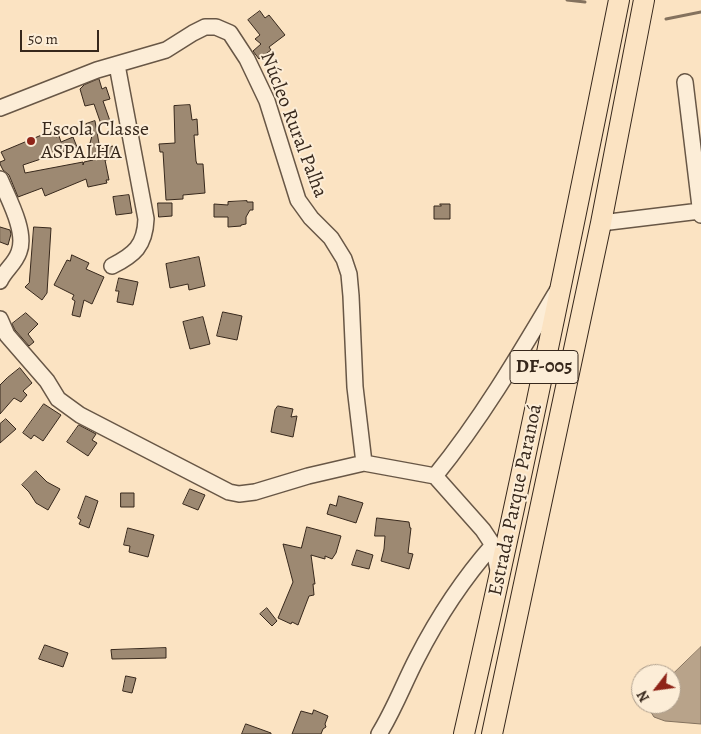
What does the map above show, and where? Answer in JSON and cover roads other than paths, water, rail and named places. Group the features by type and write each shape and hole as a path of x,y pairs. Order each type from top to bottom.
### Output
{"main road":[{"name":"Estrada Parque Paranoá","path":"464,734 500,577 619,0"},
{"name":"Estrada Parque Paranoá","path":"492,734 601,223 644,0"}],"street":[{"name":"Núcleo Rural Palha","path":"0,108 97,70 166,50 205,27 216,27 230,33 242,49 266,101 298,200 311,218 331,238 344,259 349,274 355,387 364,463"},
{"path":"112,266 128,258 139,247 146,233 146,220 117,65"},
{"path":"601,223 701,213 685,82"},
{"path":"0,178 20,227 22,240 15,261 2,275 0,281"},
{"path":"435,476 460,445 490,401 561,284"},
{"path":"0,318 7,335 47,381 58,399 65,405 80,415 229,492 255,492 308,476 364,463 435,476 466,509 493,545 500,577"},
{"path":"379,734 418,656 452,597 493,545"}],"waterway":[{"path":"567,0 585,2"},
{"path":"666,19 701,12"}],"place":[{"name":"Escola Classe ASPALHA","path":"31,141"}]}
